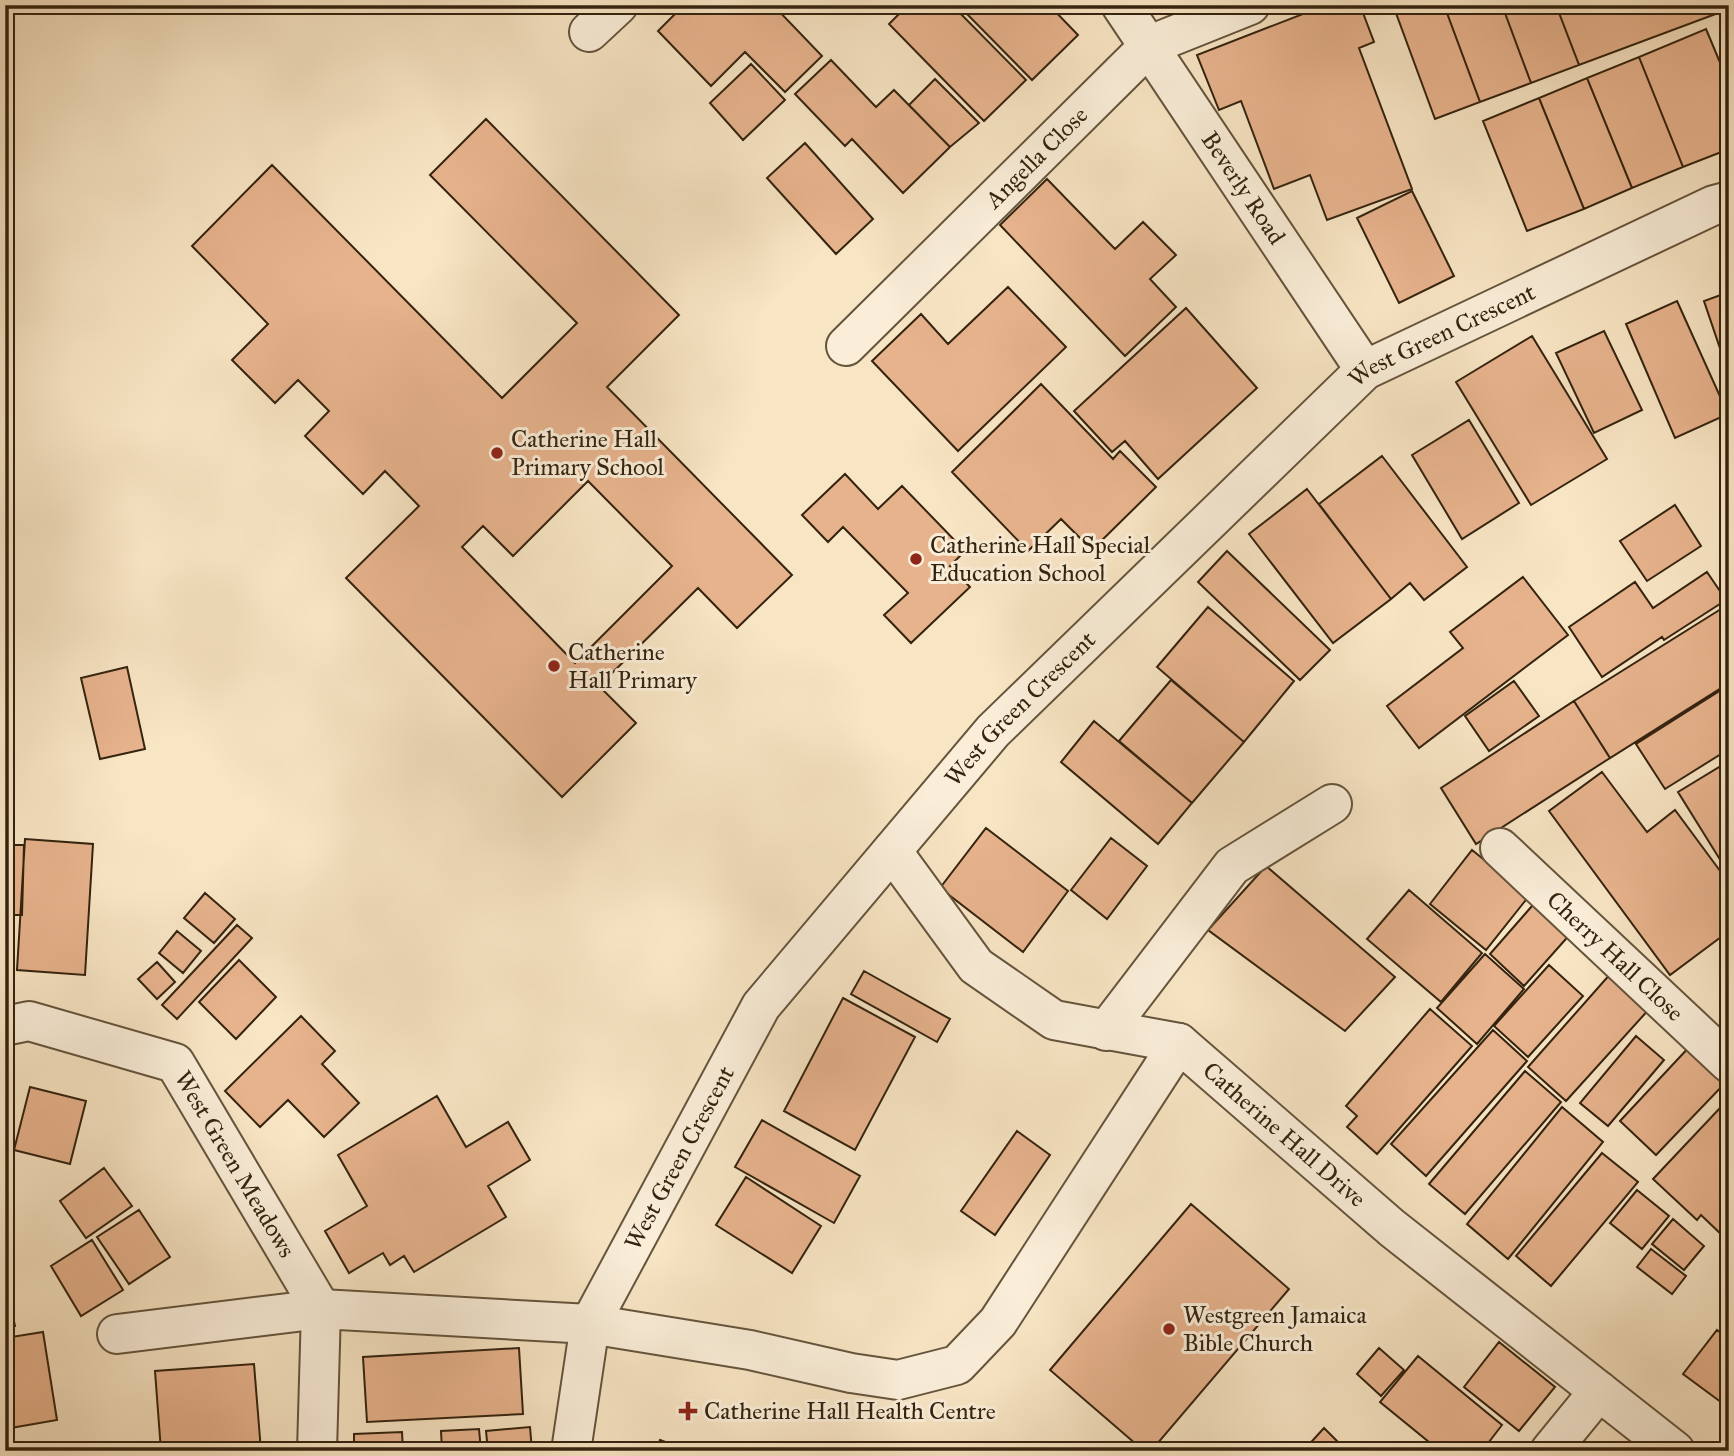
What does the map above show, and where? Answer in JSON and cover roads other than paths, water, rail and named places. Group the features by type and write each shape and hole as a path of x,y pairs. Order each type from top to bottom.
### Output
{"street":[{"path":"589,32 618,5"},
{"name":"Beverly Road","path":"1121,5 1365,370"},
{"name":"Angella Close","path":"846,346 1150,45 1251,5"},
{"name":"West Green Crescent","path":"571,1451 590,1324 761,1006 993,731 1365,370 1714,205 1729,201"},
{"path":"1106,1031 1232,866 1332,804"},
{"name":"Cherry Hall Close","path":"1500,848 1729,1063"},
{"name":"Catherine Hall Drive","path":"892,851 976,966 1054,1020 1179,1043 1392,1228 1675,1451"},
{"name":"West Green Meadows","path":"5,1026 29,1021 175,1063 321,1309"},
{"path":"117,1334 321,1309 590,1324 750,1350 851,1373 898,1380 957,1365 998,1322 1179,1043"},
{"path":"317,1451 321,1309"},
{"path":"1550,1451 1599,1391"}],"place":[{"name":"Catherine Hall Primary School","path":"497,453"},
{"name":"Catherine Hall Special Education School","path":"916,559"},
{"name":"Catherine Hall Primary","path":"554,666"},
{"name":"Westgreen Jamaica Bible Church","path":"1169,1329"},
{"name":"Catherine Hall Health Centre","path":"688,1411"}]}
